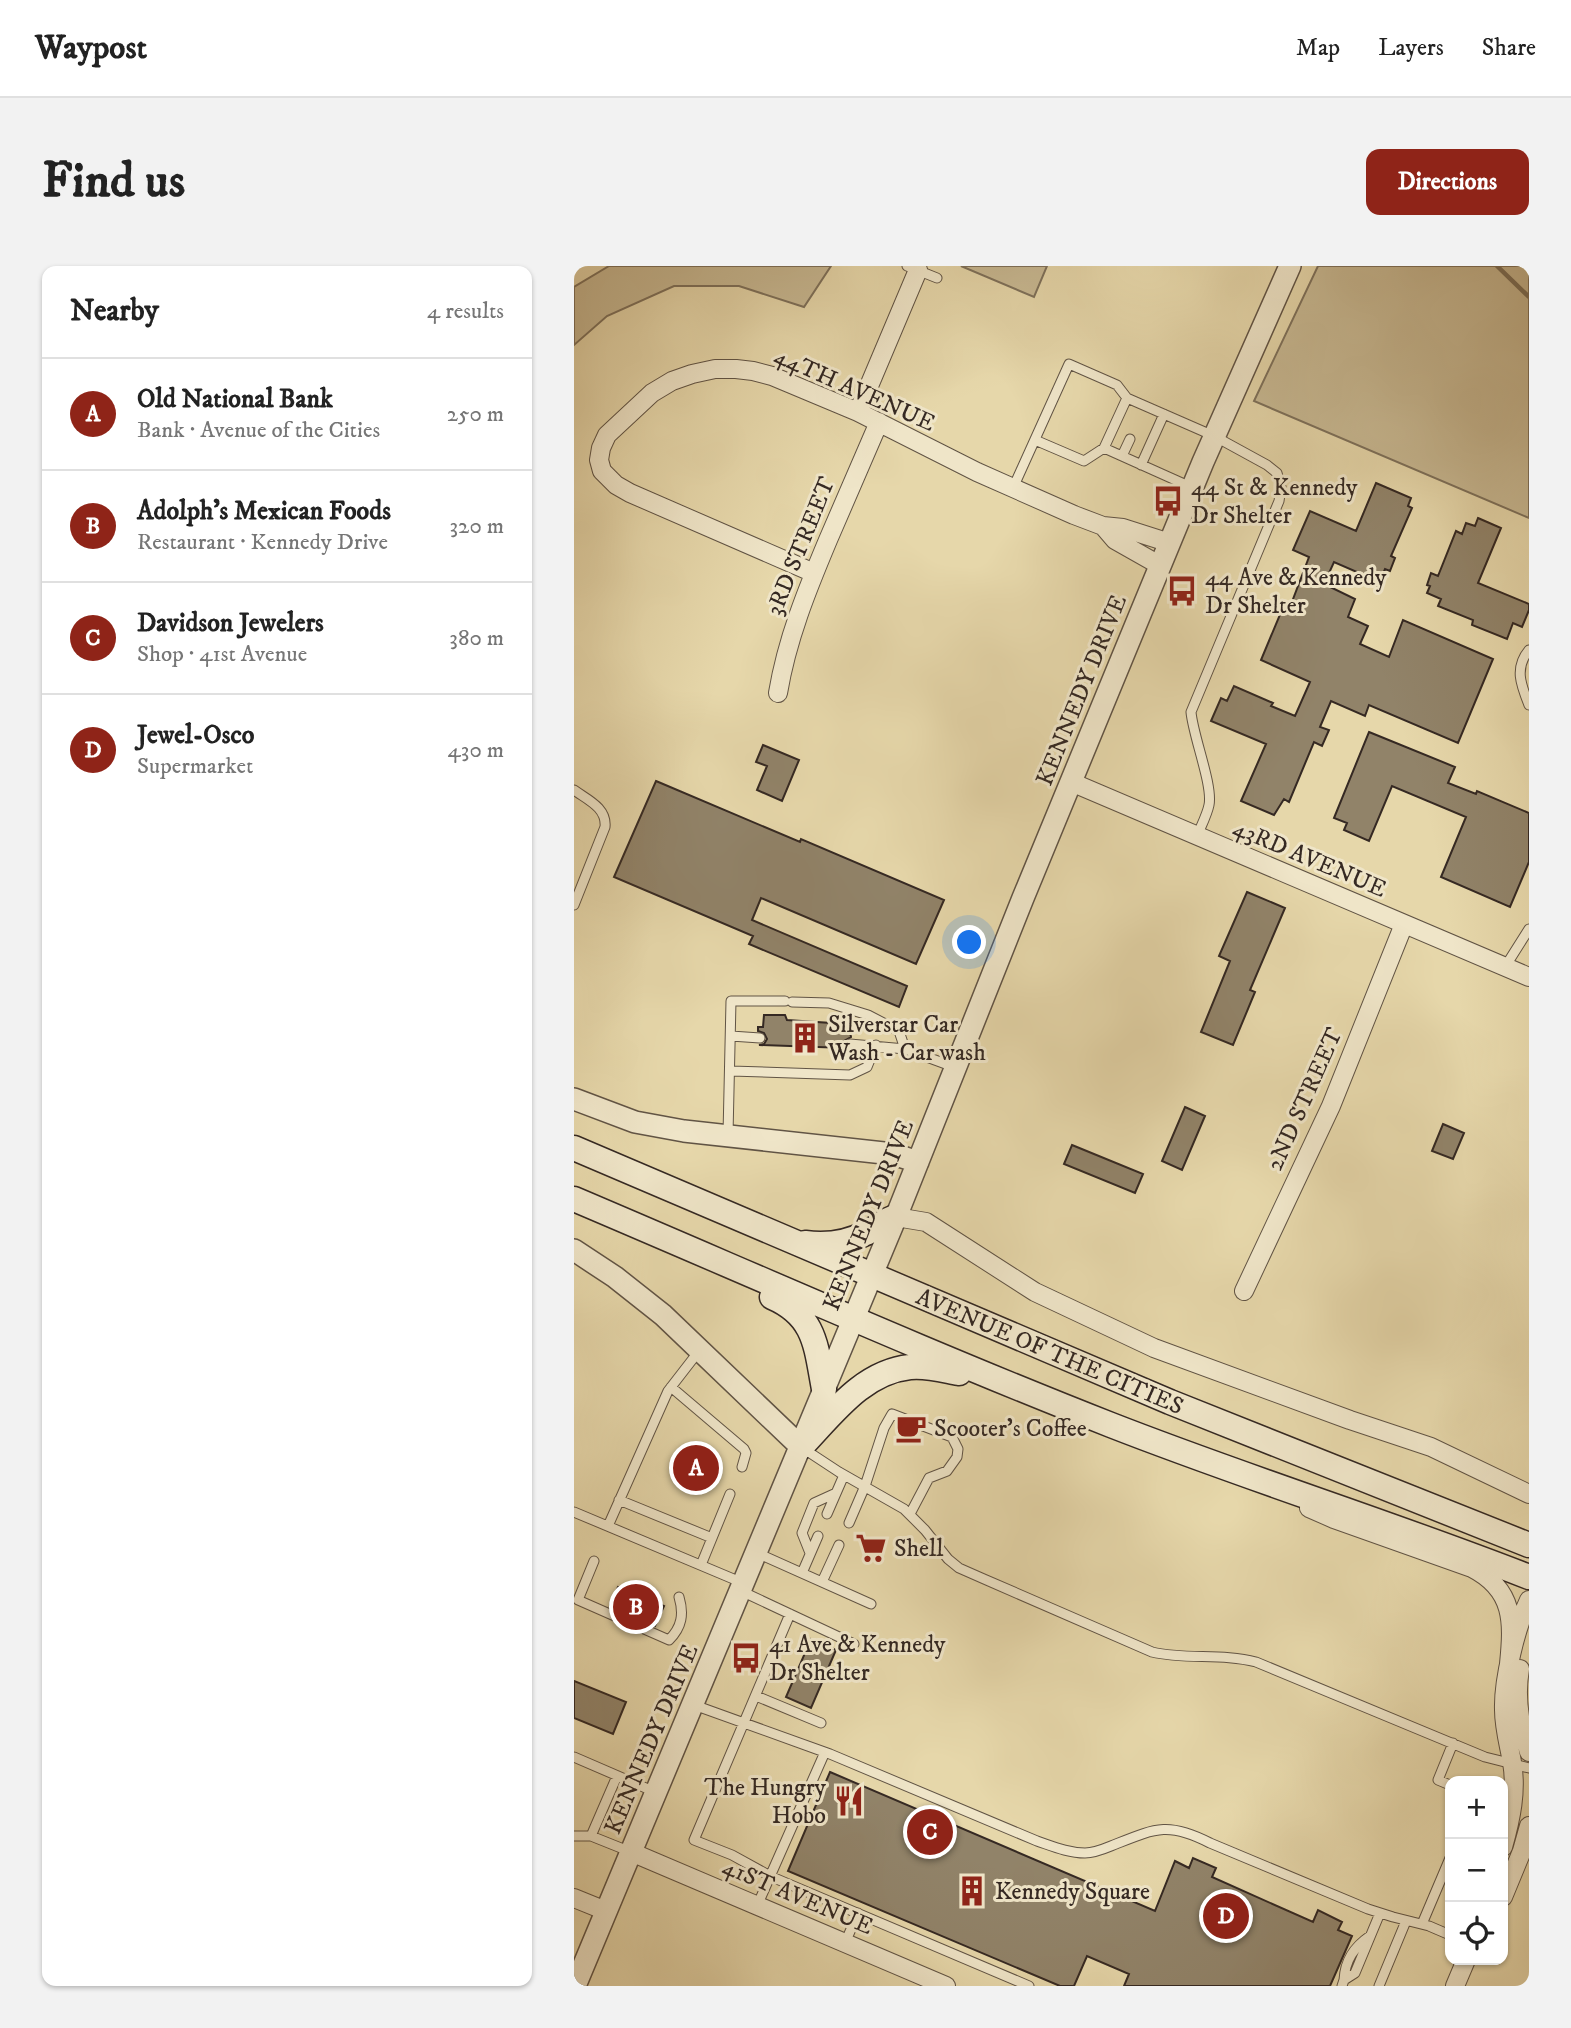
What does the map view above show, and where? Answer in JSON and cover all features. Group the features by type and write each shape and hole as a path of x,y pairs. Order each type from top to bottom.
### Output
{"main road":[{"name":"AVENUE OF THE CITIES","path":"574,1148 1170,1402 1529,1545"},
{"name":"AVENUE OF THE CITIES","path":"574,1199 1032,1393 1218,1466 1529,1577"},
{"path":"574,1207 792,1307 802,1316 810,1331 824,1389"},
{"path":"790,1241 841,1243 896,1217"},
{"path":"801,1447 849,1397 871,1378 882,1373 910,1367 927,1368 965,1374 1032,1393"}],"street":[{"name":"KENNEDY DRIVE","path":"575,1986 896,1217 1203,462 1290,266"},
{"path":"858,412 912,268"},
{"name":"44TH AVENUE","path":"814,573 616,485 601,471 599,460 607,435 652,393 672,381 715,369 753,370 858,412 977,472 1103,526 1123,528 1170,543"},
{"name":"3RD STREET","path":"778,693 792,631 879,422"},
{"name":"44TH AVENUE","path":"1103,526 1115,540 1161,566"},
{"name":"43RD AVENUE","path":"1071,782 1529,977"},
{"name":"2ND STREET","path":"1244,1291 1331,1106 1404,924"},
{"path":"574,1100 635,1122 684,1131 893,1154 918,1162"},
{"name":"AVENUE OF THE CITIES","path":"896,1217 926,1222 1035,1292 1154,1348 1431,1447 1529,1494"},
{"path":"574,1250 642,1297 801,1447"},
{"path":"1218,1466 1334,1519 1472,1568 1497,1587 1508,1608 1512,1629 1504,1710 1508,1745 1521,1766 1505,1839"},
{"path":"1509,1664 1529,1600"},
{"path":"1529,1639 1517,1690 1529,1752"},
{"path":"1508,1885 1529,1826"},
{"name":"41ST AVENUE","path":"631,1852 946,1986"},
{"path":"574,1898 607,1911"},
{"path":"1455,1986 1464,1965"}],"lane":[{"path":"912,268 937,278"},
{"path":"1013,488 1069,363 1117,385 1127,398 1214,436 1268,465 1277,473 1281,486 1279,501 1191,712 1192,728 1209,787 1210,804 1197,836"},
{"path":"1035,440 1084,461 1104,448 1127,398"},
{"path":"1141,416 1146,406"},
{"path":"1141,465 1164,414"},
{"path":"1122,456 1130,439"},
{"path":"1104,448 1193,488"},
{"path":"1529,650 1520,666 1520,681 1529,705"},
{"path":"574,790 601,809 606,818 605,827 574,905"},
{"path":"1505,967 1529,929"},
{"path":"728,1135 731,1001 829,1003 868,1015 899,1031 905,1049"},
{"path":"731,1036 760,1038"},
{"path":"850,1044 905,1049 956,1068"},
{"path":"731,1071 850,1075 867,1067 876,1045"},
{"path":"608,1526 671,1387 701,1350"},
{"path":"671,1387 744,1449 746,1453 742,1467"},
{"path":"849,1523 865,1486 884,1428 892,1414 952,1437 958,1449 957,1457 947,1471 929,1478 910,1514"},
{"path":"801,1447 910,1514 958,1568 1152,1652 1169,1656 1230,1657 1256,1662 1485,1757 1521,1766"},
{"path":"827,1514 844,1475"},
{"path":"810,1553 802,1533 814,1503 836,1493"},
{"path":"701,1565 730,1494"},
{"path":"619,1500 712,1538"},
{"path":"574,1512 701,1565 790,1614 854,1644"},
{"path":"802,1573 818,1536"},
{"path":"822,1582 838,1545"},
{"path":"757,1553 871,1604"},
{"path":"594,1561 578,1600 669,1640 679,1630 683,1611 679,1597"},
{"path":"790,1614 694,1839 732,1855 772,1877 1028,1986"},
{"path":"756,1696 821,1723"},
{"path":"694,1705 825,1752 1066,1851 1100,1851 1146,1832 1176,1828 1380,1913 1445,1933"},
{"path":"1445,1783 1438,1780 1453,1744"},
{"path":"757,1906 825,1752"},
{"path":"574,1757 656,1793"},
{"path":"592,1836 617,1776"},
{"path":"574,1836 592,1836 631,1852"},
{"path":"1422,1924 1445,1870"},
{"path":"845,1943 858,1913"},
{"path":"1343,1983 1345,1970 1356,1945 1370,1936 1380,1913"},
{"path":"1379,1986 1406,1920"}],"shaded area":[{"path":"609,266 831,266 804,307 739,286 674,286 607,316 574,345 574,287"},
{"path":"961,266 1047,266 1034,297"},
{"path":"1318,266 1529,266 1529,518 1254,401"}],"building":[{"path":"1376,483 1411,498 1408,506 1412,508 1391,556 1395,558 1390,571 1385,569 1378,586 1355,577 1357,572 1334,562 1324,584 1355,599 1348,617 1368,626 1360,644 1389,657 1403,620 1493,659 1458,743 1369,705 1365,716 1331,701 1320,727 1329,730 1322,746 1314,742 1289,802 1284,799 1274,815 1241,801 1266,744 1211,721 1221,698 1227,701 1234,686 1295,716 1310,682 1261,660 1284,605 1290,607 1309,557 1293,550 1310,511 1356,531"},
{"path":"1478,518 1501,528 1478,583 1529,604 1522,627 1513,623 1507,639 1472,625 1473,620 1438,606 1441,599 1427,593 1431,573 1438,576 1456,531 1462,534 1466,523 1475,526"},
{"path":"1369,732 1455,767 1448,783 1476,794 1477,791 1529,813 1529,862 1510,907 1441,877 1466,817 1392,786 1369,841 1344,830 1347,823 1334,818"},
{"path":"763,745 799,760 782,801 757,790 767,766 756,762"},
{"path":"656,781 944,900 916,964 761,898 752,920 907,986 899,1007 749,944 753,936 614,877"},
{"path":"1247,892 1285,908 1250,990 1255,992 1233,1045 1201,1032 1230,961 1219,956"},
{"name":"Silverstar Car Wash - Car wash","path":"764,1015 785,1015 787,1020 846,1024 845,1031 850,1032 851,1037 844,1041 845,1048 759,1045 764,1044 767,1039 764,1033 758,1031 758,1027 763,1027"},
{"path":"1185,1107 1205,1116 1182,1170 1162,1161"},
{"path":"1443,1124 1464,1133 1453,1159 1432,1151"},
{"path":"1072,1145 1143,1174 1135,1193 1064,1164"},
{"path":"618,1587 664,1606 655,1626 610,1606"},
{"path":"811,1639 836,1650 811,1708 786,1697"},
{"path":"574,1681 626,1702 613,1734 574,1718"},
{"name":"Kennedy Square","path":"830,1772 1155,1911 1175,1861 1189,1868 1193,1858 1216,1868 1212,1877 1313,1922 1318,1910 1342,1922 1338,1930 1352,1936 1330,1986 1124,1986 1129,1974 1087,1956 1074,1986 1060,1986 788,1871"}],"waterway":[{"path":"1497,266 1529,297"}],"place":[{"name":"44 St & Kennedy Dr Shelter","path":"1168,501"},
{"name":"44 Ave & Kennedy Dr Shelter","path":"1182,591"},
{"name":"Silverstar Car Wash - Car wash","path":"805,1038"},
{"name":"Scooter's Coffee","path":"911,1428"},
{"name":"Old National Bank","path":"696,1468"},
{"name":"Shell","path":"871,1548"},
{"name":"Adolph's Mexican Foods","path":"636,1607"},
{"name":"41 Ave & Kennedy Dr Shelter","path":"746,1658"},
{"name":"The Hungry Hobo","path":"849,1801"},
{"name":"Davidson Jewelers","path":"930,1832"},
{"name":"Kennedy Square","path":"972,1891"},
{"name":"Jewel-Osco","path":"1226,1916"}]}
